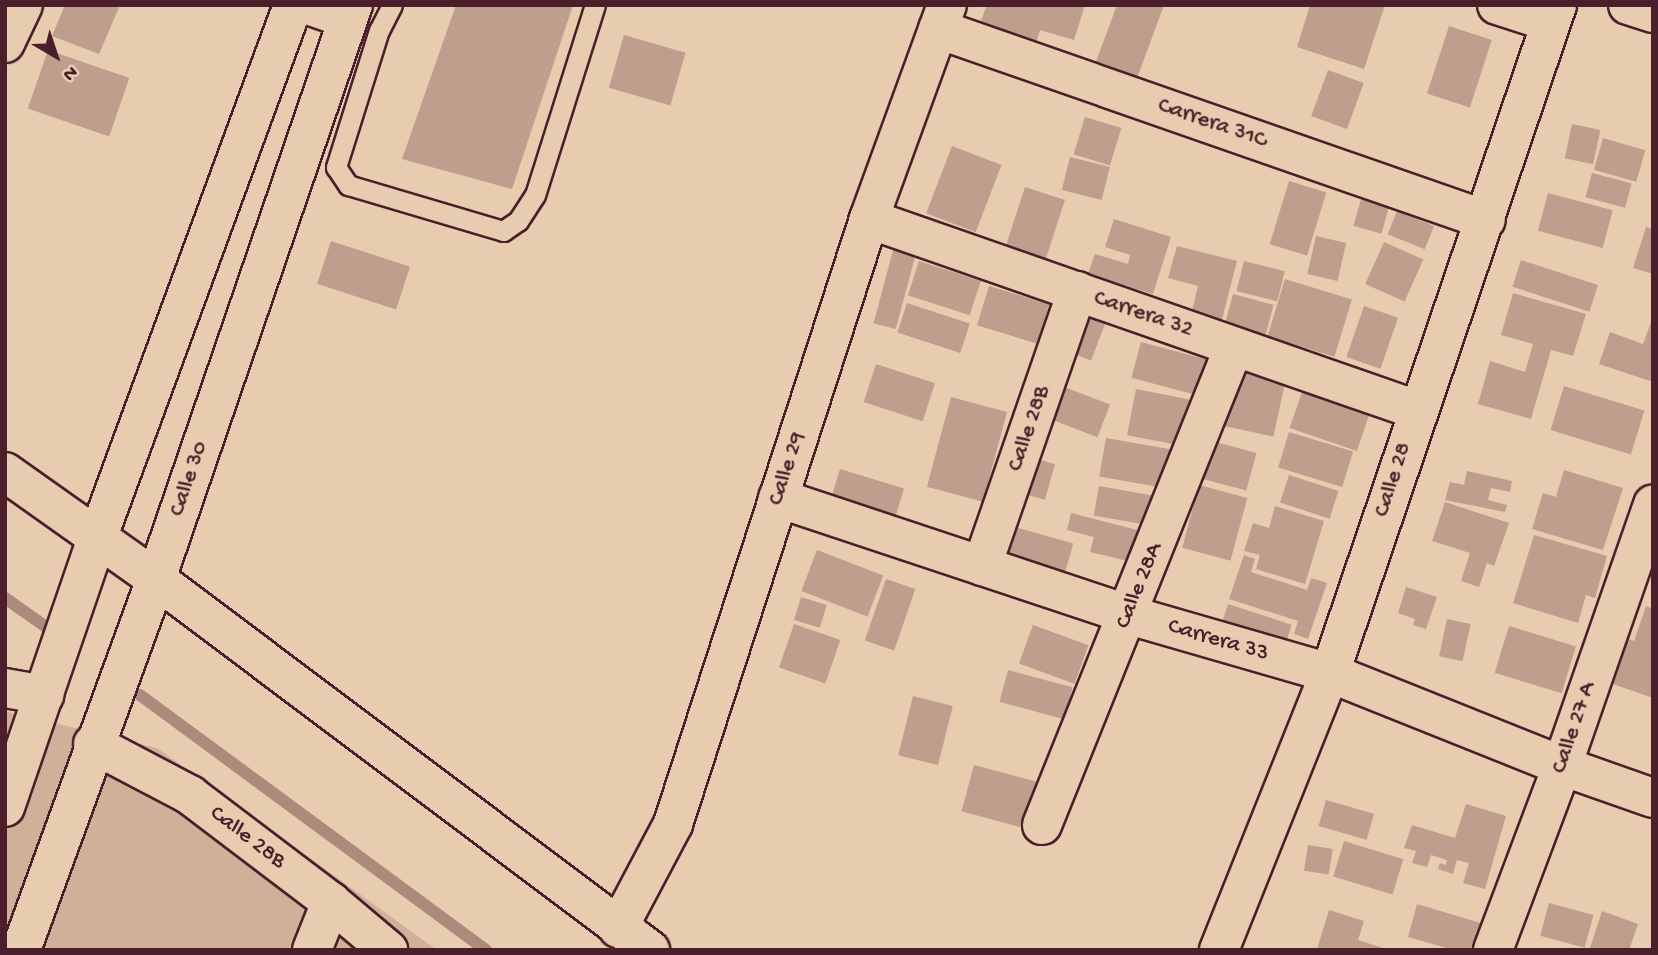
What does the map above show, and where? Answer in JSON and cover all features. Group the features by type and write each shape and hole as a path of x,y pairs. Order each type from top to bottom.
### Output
{"street":[{"path":"5,43 23,5"},
{"path":"5,807 97,539 293,5"},
{"path":"308,5 360,18"},
{"path":"1497,5 1553,14"},
{"path":"1629,5 1653,13"},
{"name":"Calle 28","path":"1219,950 1330,673 1417,410 1486,220 1553,14"},
{"name":"Carrera 31C","path":"942,17 1486,220"},
{"name":"Calle 29","path":"618,928 673,824 869,219 942,17"},
{"name":"Calle 30","path":"21,950 93,744 156,579 360,18"},
{"name":"Carrera 32","path":"869,219 1417,410"},
{"name":"Calle 28B","path":"982,566 1077,291"},
{"name":"Calle 28A","path":"1042,825 1129,615 1234,346"},
{"path":"5,472 156,579 650,950"},
{"name":"Carrera 33","path":"778,498 1129,615 1330,673 1562,766 1653,798"},
{"name":"Calle 27 A","path":"1493,950 1562,766 1653,504"},
{"path":"5,688 44,695"},
{"name":"Calle 28B","path":"93,744 190,795 331,902 388,950"},
{"path":"312,950 331,902"}],"lane":[{"path":"392,5 360,18 336,167 340,176 348,185 503,231 518,221 535,195 595,5"}],"shaded area":[{"path":"5,711 157,748 437,950 5,950"}],"building":[{"path":"65,5 120,5 99,54 52,36"},
{"path":"456,5 573,5 512,189 402,159"},
{"path":"987,5 1085,5 1074,40 1040,30 1035,47 979,26"},
{"path":"1117,5 1164,5 1136,81 1094,67"},
{"path":"1310,5 1385,5 1364,69 1297,47"},
{"path":"1449,26 1492,40 1470,107 1427,94"},
{"path":"624,35 686,53 670,106 609,88"},
{"path":"48,50 129,78 109,137 28,109"},
{"path":"1328,70 1364,83 1347,129 1311,116"},
{"path":"1085,117 1121,128 1110,165 1074,154"},
{"path":"1572,124 1600,130 1593,164 1565,158"},
{"path":"1603,138 1645,150 1636,182 1594,170"},
{"path":"952,146 1001,165 976,232 926,213"},
{"path":"1070,157 1110,167 1102,200 1062,190"},
{"path":"1592,173 1632,184 1625,208 1586,197"},
{"path":"1289,181 1326,192 1307,256 1270,244"},
{"path":"1025,187 1065,200 1043,268 1003,255"},
{"path":"1548,193 1613,210 1603,248 1538,231"},
{"path":"1362,196 1390,204 1381,234 1353,226"},
{"path":"1397,211 1434,226 1425,249 1388,234"},
{"path":"1114,219 1171,237 1153,294 1088,274 1095,254 1128,264 1130,255 1105,247"},
{"path":"1646,227 1653,229 1653,274 1633,268"},
{"path":"1316,236 1346,243 1337,281 1307,274"},
{"path":"331,241 410,267 396,309 317,284"},
{"path":"1384,242 1423,259 1405,302 1365,284"},
{"path":"895,243 917,249 896,329 874,323"},
{"path":"1177,246 1237,261 1220,327 1190,319 1198,286 1168,278"},
{"path":"1521,260 1598,285 1589,312 1512,287"},
{"path":"919,261 981,281 970,315 908,295"},
{"path":"1244,261 1285,271 1277,301 1237,291"},
{"path":"1285,279 1352,299 1334,357 1267,336"},
{"path":"989,286 1049,304 1037,344 977,325"},
{"path":"1513,293 1586,314 1573,356 1551,350 1531,419 1478,404 1490,361 1525,372 1533,344 1501,335"},
{"path":"1233,294 1274,305 1265,338 1224,327"},
{"path":"907,303 970,323 960,353 897,332"},
{"path":"1364,306 1398,318 1380,369 1346,357"},
{"path":"1074,310 1106,322 1091,360 1059,348"},
{"path":"1653,317 1653,382 1599,364 1610,332 1643,344"},
{"path":"1141,342 1207,360 1197,395 1131,378"},
{"path":"1235,363 1287,374 1274,437 1222,426"},
{"path":"876,364 935,383 923,421 864,402"},
{"path":"1054,383 1110,405 1097,437 1041,416"},
{"path":"1564,386 1644,411 1631,455 1551,430"},
{"path":"1136,389 1192,400 1183,446 1127,435"},
{"path":"1302,392 1369,415 1357,451 1290,428"},
{"path":"951,397 1007,412 983,502 927,487"},
{"path":"1289,432 1353,452 1342,487 1278,467"},
{"path":"1106,438 1176,450 1169,489 1099,476"},
{"path":"1212,441 1256,453 1246,491 1202,479"},
{"path":"1030,457 1055,464 1045,500 1020,493"},
{"path":"840,469 904,489 892,527 828,507"},
{"path":"1564,470 1623,488 1603,550 1532,529 1543,493 1556,497"},
{"path":"1467,471 1512,481 1510,492 1491,488 1488,500 1507,505 1505,512 1445,500 1450,482 1464,485"},
{"path":"1289,475 1338,491 1329,519 1280,503"},
{"path":"1199,485 1247,498 1230,561 1182,548"},
{"path":"1099,486 1161,497 1156,526 1094,516"},
{"path":"1445,502 1509,523 1494,566 1487,563 1479,587 1461,581 1470,553 1432,541"},
{"path":"1275,506 1324,521 1305,584 1256,569 1260,555 1244,551 1253,523 1269,528"},
{"path":"1071,513 1153,534 1145,565 1090,552 1094,537 1067,530"},
{"path":"1005,524 1073,544 1063,579 995,560"},
{"path":"1534,535 1607,556 1595,598 1586,595 1578,623 1513,603"},
{"path":"817,550 883,575 868,617 801,591"},
{"path":"1244,555 1255,559 1251,572 1307,590 1311,578 1327,583 1308,639 1294,634 1298,621 1229,599"},
{"path":"886,579 915,589 894,651 865,640"},
{"path":"1406,587 1437,597 1426,629 1413,625 1415,619 1398,613"},
{"path":"801,597 827,605 820,628 794,620"},
{"path":"1228,604 1292,625 1282,654 1218,633"},
{"path":"1646,606 1653,609 1653,698 1604,681 1620,636 1634,641"},
{"path":"1447,619 1470,624 1463,661 1439,656"},
{"path":"794,624 840,640 825,683 779,667"},
{"path":"1033,625 1088,645 1074,684 1019,664"},
{"path":"1509,626 1576,646 1562,693 1495,673"},
{"path":"1008,670 1073,687 1064,719 999,702"},
{"path":"913,696 953,706 938,765 898,755"},
{"path":"974,765 1042,783 1029,829 962,811"},
{"path":"1326,800 1374,814 1367,840 1319,826"},
{"path":"1466,804 1506,816 1485,889 1463,883 1469,863 1457,860 1453,874 1438,869 1440,863 1446,865 1447,860 1431,855 1427,867 1412,863 1416,851 1404,848 1412,825 1455,838"},
{"path":"1344,841 1403,859 1392,895 1333,876"},
{"path":"1308,845 1333,849 1329,875 1304,871"},
{"path":"1549,903 1593,915 1585,948 1540,936"},
{"path":"1417,904 1484,924 1476,950 1454,950 1408,937"},
{"path":"1329,910 1364,921 1358,940 1389,950 1317,949"},
{"path":"1602,911 1638,924 1629,950 1590,948"}],"waterway":[{"path":"5,598 49,629"},
{"path":"140,695 486,950"}]}
